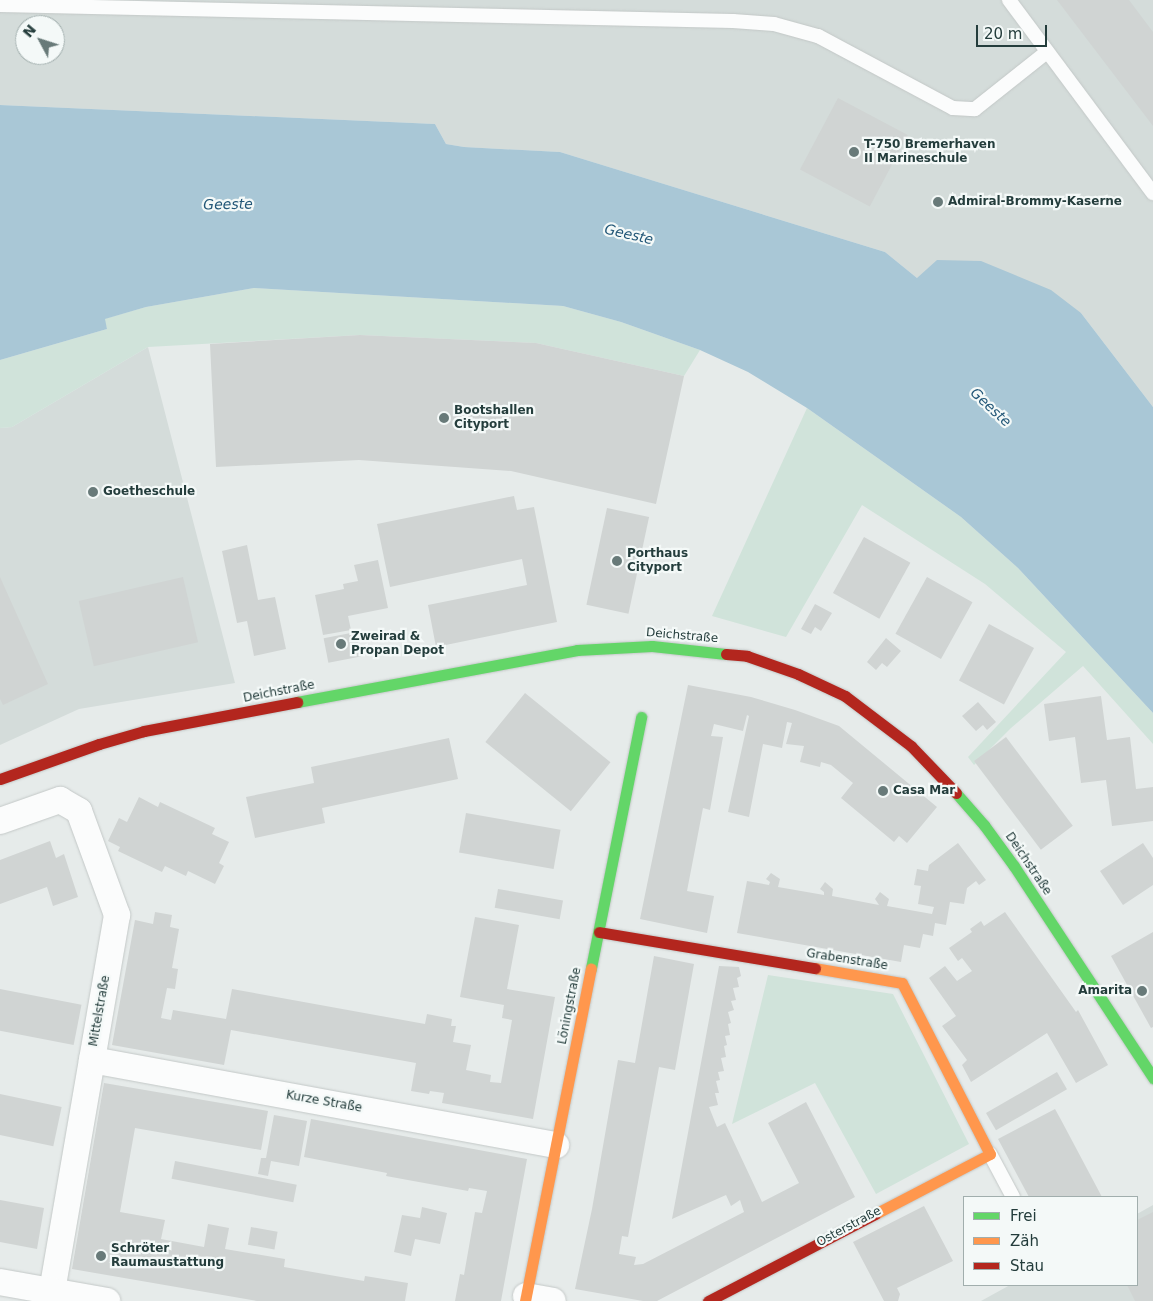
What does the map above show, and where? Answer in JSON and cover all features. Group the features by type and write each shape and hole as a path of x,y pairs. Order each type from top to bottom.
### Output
{"street":[{"name":"Deichstraße","path":"0,779 99,744 144,731 577,650 652,646 747,656 798,674 845,696 912,746 943,778 984,824 1014,866 1138,1052 1153,1078"},
{"name":"Löningstraße","path":"525,1298 641,717"},
{"name":"Mittelstraße","path":"0,821 60,800 79,811 117,915 51,1296"},
{"name":"Grabenstraße","path":"598,932 902,983 990,1154"},
{"name":"Kurze Straße","path":"92,1060 556,1145"},
{"name":"Osterstraße","path":"708,1301 990,1154"},
{"path":"0,1282 51,1296 107,1301"},
{"path":"525,1298 553,1301"}],"lane":[{"path":"1009,0 1153,193"},
{"path":"0,5 724,20 774,24 818,36 953,108 976,109 1047,52"},
{"path":"990,1154 1012,1196"}],"shaded area":[{"name":"Admiral-Brommy-Kaserne","path":"0,0 1153,0 1153,407 1081,313 917,278 885,252 560,152 464,147 446,144 435,124 0,105"},
{"name":"Goetheschule","path":"148,347 235,683 79,709 0,745 0,428 12,427"},
{"path":"1153,1205 1153,1301 981,1301 1008,1286 1138,1286 1138,1213"}],"green space":[{"path":"254,288 563,306 621,322 700,350 684,376 536,343 360,335 148,347 12,427 0,428 0,360 107,329 104,319 146,307"},
{"path":"807,408 961,517 1018,568 1153,713 1153,744 1083,666 1011,728 974,765 968,757 1066,652 985,584 862,505 786,637 712,616"},
{"path":"768,975 893,994 969,1144 876,1194 815,1083 732,1124"}],"water":[{"name":"Geeste","path":"0,105 435,124 446,144 464,147 560,152 885,252 917,278 937,260 981,261 1051,290 1081,313 1153,407 1153,713 1018,568 961,517 807,408 748,372 700,350 621,322 563,306 254,288 146,307 105,319 107,329 0,360"}],"building":[{"path":"1057,0 1129,0 1153,32 1153,126"},
{"name":"T-750 Bremerhaven II Marineschule","path":"838,98 908,135 870,207 800,170"},
{"name":"Bootshallen Cityport","path":"360,335 536,343 684,376 656,504 511,471 359,460 216,467 210,344"},
{"path":"514,496 517,510 534,507 557,622 436,647 428,605 527,585 522,559 390,587 377,524"},
{"name":"Porthaus Cityport","path":"607,508 649,517 628,614 586,605"},
{"path":"864,537 910,563 879,619 833,593"},
{"path":"247,545 258,600 275,597 286,649 254,656 247,621 237,623 222,551"},
{"path":"378,560 388,608 348,616 351,630 323,635 315,595 344,589 343,584 358,581 354,565"},
{"path":"0,577 48,684 3,705 0,699"},
{"path":"183,577 198,642 94,666 79,601"},
{"path":"927,577 972,602 941,659 895,634"},
{"path":"815,604 832,613 821,631 815,627 811,634 801,629"},
{"path":"989,624 1034,648 1004,704 959,681"},
{"path":"356,632 361,657 328,663 324,638"},
{"path":"886,638 901,651 887,667 882,663 876,670 867,662"},
{"path":"688,685 751,697 839,726 937,807 907,843 899,836 894,842 841,798 853,783 831,765 821,762 820,767 800,762 804,746 786,744 792,723 787,722 782,748 763,744 749,817 728,812 749,716 747,715 743,731 714,724 711,736 723,737 710,810 703,808 687,891 714,896 707,933 640,919"},
{"path":"525,693 610,762 571,811 485,742"},
{"path":"1101,696 1107,740 1130,737 1136,789 1153,787 1153,821 1112,826 1106,780 1081,783 1075,737 1049,741 1044,704"},
{"path":"978,702 996,722 987,730 983,725 976,731 962,716"},
{"path":"1006,737 1073,826 1041,850 974,761"},
{"path":"449,738 458,779 322,808 325,823 255,838 246,797 314,783 311,767"},
{"path":"139,797 158,807 160,802 215,828 212,834 229,842 219,863 224,866 215,884 188,871 186,876 165,866 162,872 118,851 120,847 108,841 119,818 127,822"},
{"path":"466,813 561,830 554,869 459,852"},
{"path":"50,841 56,858 64,854 78,897 53,906 47,887 0,904 0,860"},
{"path":"958,843 986,880 979,885 976,881 967,888 964,904 950,902 946,925 935,923 933,936 923,934 920,948 904,945 901,962 737,933 747,881 769,885 770,882 766,879 771,873 780,879 778,887 824,895 824,892 820,889 825,882 833,889 832,896 879,905 875,899 880,892 889,899 887,906 932,914 934,907 918,904 921,886 914,885 917,869 928,871 929,865"},
{"path":"1143,843 1153,858 1153,885 1123,905 1100,871"},
{"path":"498,889 563,900 560,919 495,908"},
{"path":"155,912 172,915 170,927 179,929 172,968 178,969 175,989 167,988 161,1018 171,1020 173,1010 226,1019 232,989 425,1024 427,1014 452,1019 451,1026 456,1026 453,1042 471,1045 466,1070 491,1075 490,1082 501,1083 512,1020 502,1018 504,1005 460,997 475,917 519,925 507,989 555,997 533,1119 442,1103 444,1093 430,1091 429,1094 411,1091 416,1063 231,1030 224,1065 112,1045 135,920 153,924"},
{"path":"1005,912 1076,1012 1078,1010 1108,1065 1076,1083 1047,1033 971,1082 962,1065 967,1060 942,1026 956,1016 929,978 945,966 957,981 972,971 962,958 958,961 949,948 972,932 970,929 981,921 984,926"},
{"name":"Amarita","path":"1153,932 1153,1027 1151,1028 1111,956"},
{"path":"654,956 694,964 675,1070 659,1067 628,1237 622,1236 619,1254 636,1257 634,1265 643,1264 744,1212 740,1200 731,1206 726,1195 672,1219 719,966 739,967 741,976 737,978 739,987 733,988 736,1000 731,1001 734,1010 728,1012 731,1023 728,1024 730,1035 725,1036 727,1045 724,1046 726,1057 721,1058 724,1071 718,1072 720,1080 716,1081 719,1093 715,1093 718,1105 709,1107 717,1127 725,1123 762,1202 799,1183 768,1123 806,1102 855,1197 657,1301 643,1301 575,1289 592,1209 618,1060 635,1063"},
{"path":"0,989 81,1005 74,1045 0,1031"},
{"path":"1057,1072 1067,1089 996,1130 986,1113"},
{"path":"104,1083 268,1111 261,1150 135,1128 120,1212 165,1220 161,1239 204,1247 208,1224 229,1228 225,1249 285,1259 284,1267 364,1281 365,1276 408,1283 405,1301 257,1301 72,1269"},
{"path":"0,1094 62,1107 53,1146 0,1135"},
{"path":"1055,1109 1101,1196 1028,1196 998,1139"},
{"path":"274,1115 307,1121 299,1166 271,1161 268,1176 258,1174 261,1158 266,1158"},
{"path":"311,1119 527,1159 501,1301 455,1301 460,1274 464,1275 475,1212 482,1213 487,1191 469,1188 468,1191 386,1176 387,1173 304,1157"},
{"path":"175,1161 297,1185 293,1202 172,1179"},
{"path":"0,1200 44,1208 37,1249 0,1242"},
{"path":"924,1206 953,1261 897,1288 900,1294 898,1301 884,1301 853,1242"},
{"path":"422,1207 447,1213 440,1244 415,1239 411,1256 394,1252 402,1215 420,1218"},
{"path":"1153,1212 1153,1301 1135,1301 1128,1286 1138,1286 1138,1220"},
{"path":"251,1227 278,1232 274,1249 248,1245"}],"traffic: fast":[{"path":"297,702 577,650 652,646 726,654"},
{"path":"591,968 641,717"},
{"path":"956,793 984,825 1014,866 1153,1078"}],"traffic: slow":[{"path":"525,1301 591,968"},
{"path":"815,968 902,983 990,1154 875,1214"}],"traffic: jam":[{"path":"726,654 747,656 798,674 845,696 911,746 956,793"},
{"path":"0,779 99,744 144,731 297,702"},
{"path":"599,932 815,968"},
{"path":"708,1301 875,1214"}],"place":[{"name":"T-750 Bremerhaven II Marineschule","path":"854,152"},
{"name":"Admiral-Brommy-Kaserne","path":"938,202"},
{"name":"Bootshallen Cityport","path":"444,418"},
{"name":"Goetheschule","path":"93,492"},
{"name":"Porthaus Cityport","path":"617,561"},
{"name":"Zweirad & Propan Depot","path":"341,644"},
{"name":"Casa Mar","path":"883,791"},
{"name":"Amarita","path":"1142,991"},
{"name":"Schröter Raumaustattung","path":"101,1256"}]}
